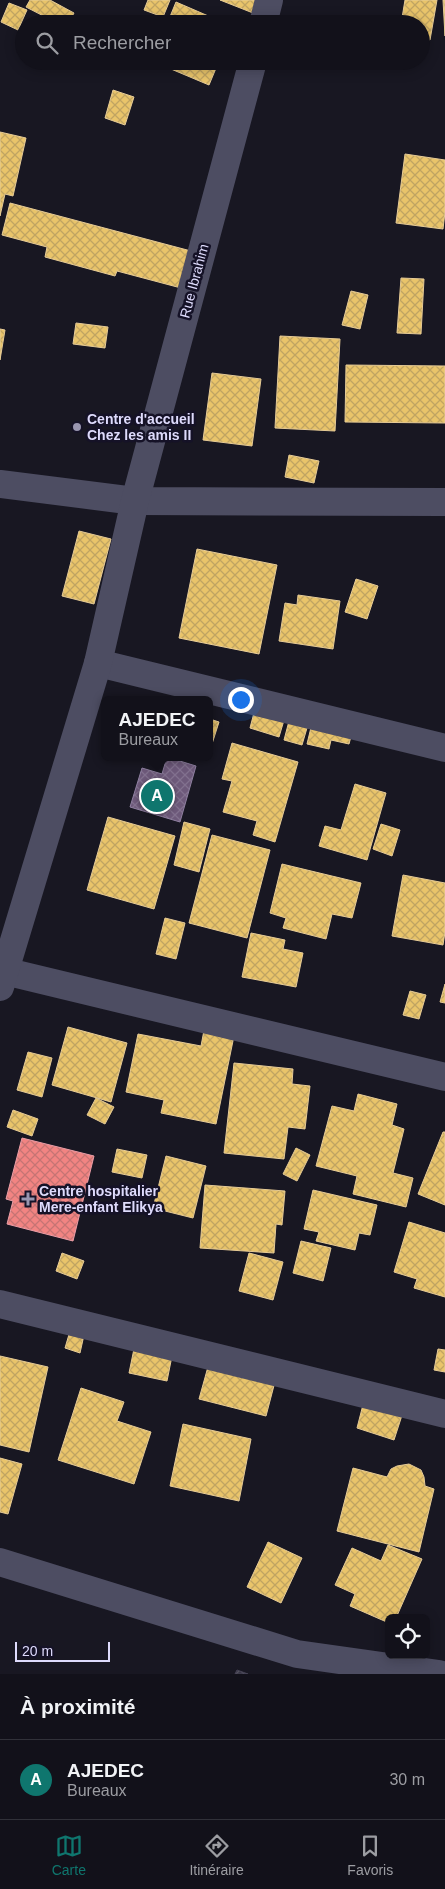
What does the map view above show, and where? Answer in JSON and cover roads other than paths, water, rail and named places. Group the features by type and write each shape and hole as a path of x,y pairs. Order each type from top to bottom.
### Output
{"street":[{"path":"265,15 269,0"},
{"name":"Rue Ibrahim","path":"2,979 98,663 135,500 250,70"},
{"path":"0,484 135,500 445,502"},
{"path":"98,663 445,748"},
{"path":"2,979 445,1077"},
{"path":"0,1304 445,1414"},
{"path":"0,1562 297,1654 439,1674"}],"place":[{"name":"Centre d'accueil Chez les amis II","path":"77,427"},
{"name":"AJEDEC","path":"157,796"},
{"name":"Centre hospitalier Mere-enfant Elikya","path":"28,1199"}]}
